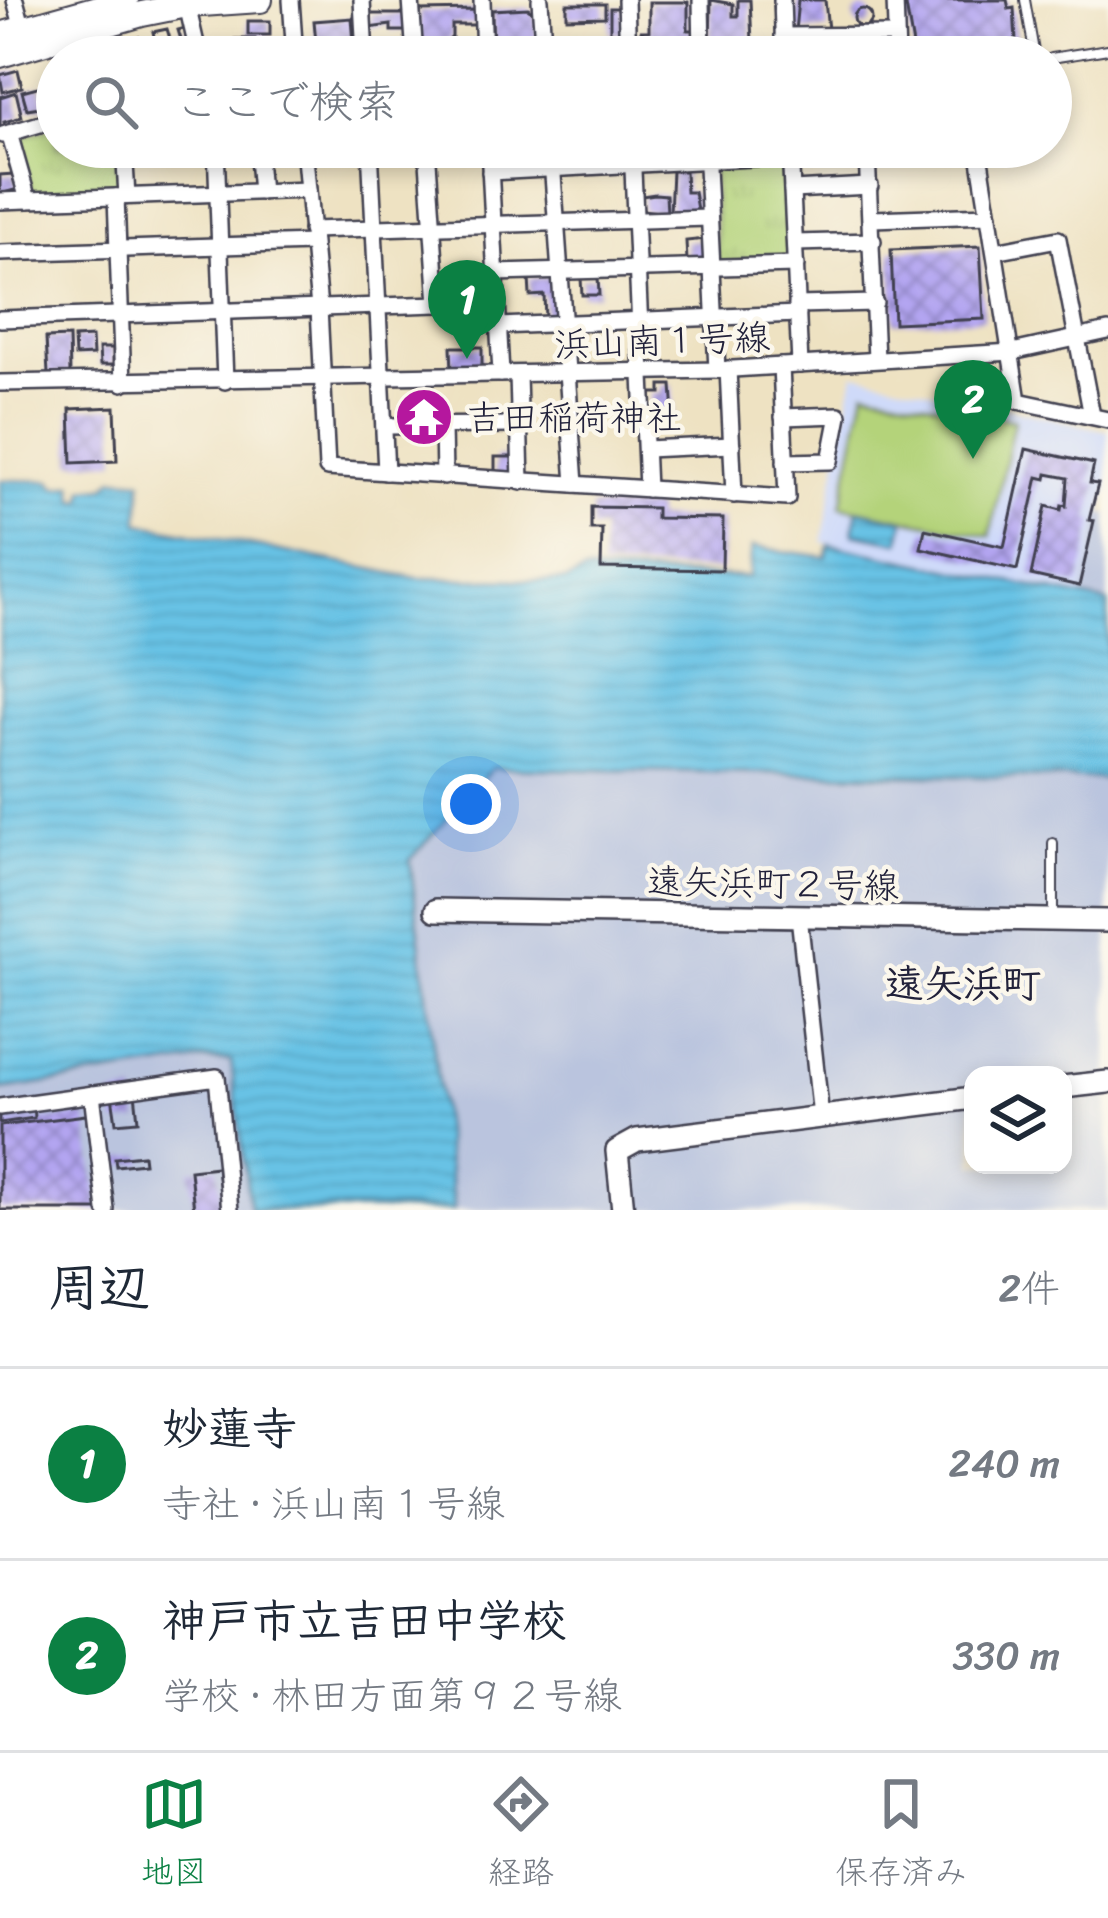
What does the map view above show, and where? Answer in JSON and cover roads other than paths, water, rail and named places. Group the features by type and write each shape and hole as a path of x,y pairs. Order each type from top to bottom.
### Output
{"main road":[{"path":"12,32 96,4 126,0"},
{"path":"71,36 187,5 260,0"},
{"path":"0,55 36,45"}],"street":[{"path":"12,32 15,0"},
{"path":"291,0 294,36"},
{"path":"362,0 364,36"},
{"path":"411,0 414,36"},
{"path":"482,0 483,36"},
{"path":"540,0 543,36"},
{"path":"626,0 627,36"},
{"path":"701,0 702,36"},
{"path":"782,0 783,36 895,34 895,0"},
{"path":"187,5 195,36"},
{"path":"28,200 5,134 36,125"},
{"path":"123,168 118,249 123,383"},
{"path":"218,168 224,381"},
{"path":"259,168 261,192"},
{"path":"306,168 327,468 787,498 781,366"},
{"path":"371,168 386,472"},
{"path":"429,168 438,304"},
{"path":"490,168 498,326 519,424 521,482"},
{"path":"490,172 553,168 575,484"},
{"path":"634,168 647,489"},
{"path":"707,168 714,317 734,495"},
{"path":"791,168 800,365"},
{"path":"868,168 876,359"},
{"path":"981,168 1018,401 1100,418 1077,339 1058,239 995,251"},
{"path":"792,190 870,187"},
{"path":"0,201 308,190"},
{"path":"872,219 989,214"},
{"path":"0,253 221,246 375,228 709,218"},
{"path":"794,243 873,241"},
{"path":"496,273 796,265"},
{"path":"0,319 497,302"},
{"path":"498,326 714,317 875,303"},
{"name":"浜山南１号線","path":"0,383 723,369 1012,352 1108,331"},
{"path":"783,417 839,416 830,461 785,462"},
{"path":"385,426 519,424"},
{"path":"443,426 444,477"},
{"path":"646,448 732,445"},
{"name":"遠矢浜町２号線","path":"436,910 1108,921"},
{"path":"799,916 821,1117"},
{"path":"0,1107 217,1078 230,1210"},
{"path":"1072,1087 1108,1082"},
{"path":"92,1094 106,1210"},
{"path":"623,1210 616,1151 637,1140 964,1100"}],"lane":[{"path":"1025,0 1031,36"},
{"path":"1072,55 1108,49"},
{"path":"1053,842 1053,920"}],"water":[{"path":"115,478 142,480 139,523 417,578 566,581 585,572 749,577 752,547 826,557 829,544 1108,603 1108,779 492,768 410,860 454,1210 250,1210 231,1061 205,1060 0,1090 0,480 51,481 57,488 73,484 75,500 83,501 85,489 104,487"},
{"path":"858,510 904,520 900,542 853,533"}],"place":[{"name":"妙蓮寺","path":"467,359"},
{"name":"吉田稲荷神社","path":"424,417"},
{"name":"神戸市立吉田中学校","path":"973,459"}],"district":[{"name":"遠矢浜町","path":"963,983"}]}
